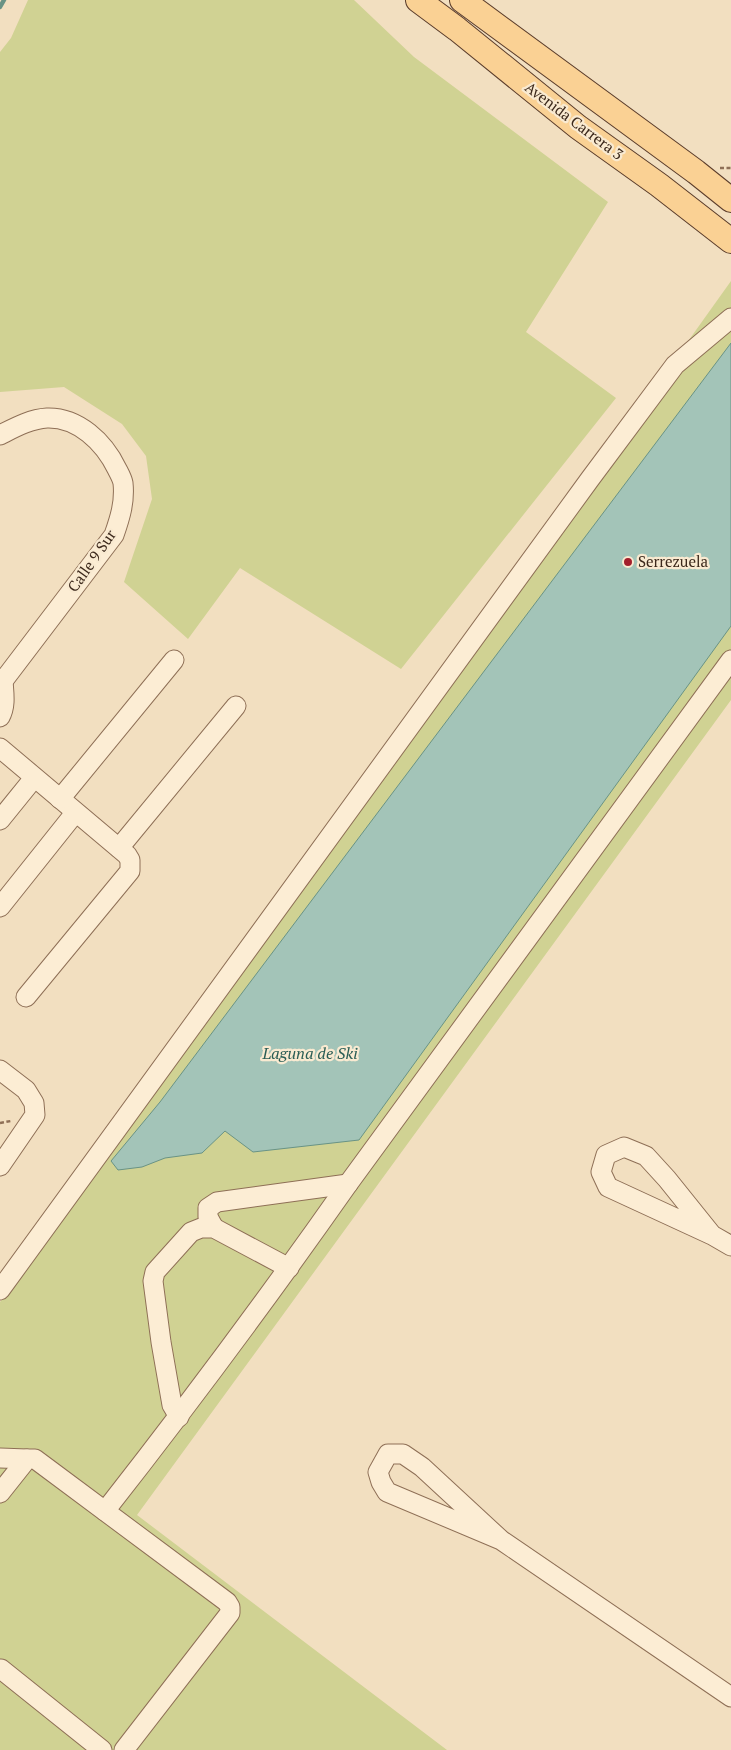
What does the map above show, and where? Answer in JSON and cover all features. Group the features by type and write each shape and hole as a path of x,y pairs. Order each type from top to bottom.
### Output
{"main road":[{"name":"Avenida Carrera 3","path":"418,0 457,29 578,127 731,241"},
{"name":"Avenida Carrera 3","path":"462,0 726,191"}],"street":[{"path":"0,1290 675,364 731,318"},
{"name":"Calle 9 Sur","path":"0,435 21,424 46,418 71,422 92,435 112,458 123,482 122,513 114,536 1,683"},
{"path":"60,799 174,660"},
{"path":"105,1511 289,1268 348,1184 731,660"},
{"path":"0,717 4,703 1,683"},
{"path":"119,848 236,706"},
{"path":"0,748 75,813 119,848 130,860 130,871 26,997"},
{"path":"0,820 34,778"},
{"path":"0,907 75,813"},
{"path":"0,1070 26,1090 34,1103 35,1115 0,1166"},
{"path":"712,1235 646,1156 624,1147 606,1155 601,1172 608,1187 712,1235 731,1246"},
{"path":"214,1228 208,1217 208,1208 217,1202 348,1184"},
{"path":"178,1417 172,1405 161,1342 153,1280 154,1272 191,1232 201,1228 214,1228 289,1268"},
{"path":"502,1540 387,1492 378,1472 388,1454 403,1454 422,1467 502,1540 731,1697"},
{"path":"0,1458 35,1459 227,1602 230,1607 230,1613 124,1750"},
{"path":"0,1494 27,1459"},
{"path":"0,1669 102,1750"}],"green space":[{"path":"28,0 354,0 414,57 608,202 526,332 616,398 401,669 240,568 188,639 124,582 152,499 146,456 122,424 64,387 0,392 0,52 11,38"},
{"path":"731,281 731,700 137,1515 447,1750 0,1750 0,1302 68,1210"}],"water":[{"name":"Laguna de Ski","path":"731,343 731,626 359,1140 253,1152 225,1131 202,1153 165,1158 142,1167 118,1170 111,1161 160,1102"}],"waterway":[{"path":"0,7 4,0"}],"place":[{"name":"Serrezuela","path":"628,562"}]}
